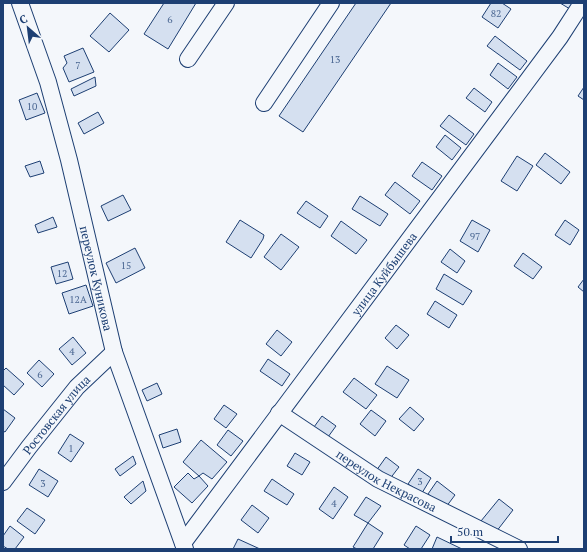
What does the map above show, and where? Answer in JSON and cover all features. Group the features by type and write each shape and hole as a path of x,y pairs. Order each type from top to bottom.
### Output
{"street":[{"name":"переулок Куникова","path":"20,3 48,82 69,160 114,352 184,546"},
{"path":"188,59 226,3"},
{"path":"264,103 332,3"},
{"name":"улица Куйбышева","path":"184,546 279,413 560,37 582,3"},
{"name":"Ростовская улица","path":"3,482 77,387 114,352"},
{"name":"переулок Некрасова","path":"279,413 378,479 520,549"}],"building":[{"path":"164,3 196,3 168,49 144,34"},
{"path":"356,3 391,3 303,132 279,116"},
{"path":"491,3 502,3 511,9 498,28 482,17"},
{"path":"560,3 573,3 570,9"},
{"path":"110,13 129,30 109,52 90,36"},
{"path":"495,36 527,61 520,70 487,46"},
{"path":"83,48 94,72 69,82 63,68 67,63 64,56"},
{"path":"498,63 517,77 508,89 490,75"},
{"path":"95,77 96,86 74,96 71,89"},
{"path":"584,87 584,100 578,96"},
{"path":"474,88 492,102 485,112 466,98"},
{"path":"37,93 45,113 26,120 19,100"},
{"path":"98,112 104,123 84,134 78,123"},
{"path":"449,115 474,134 466,145 440,126"},
{"path":"445,135 461,148 452,160 436,147"},
{"path":"545,153 570,172 561,184 536,165"},
{"path":"517,156 533,166 517,191 501,181"},
{"path":"40,161 44,173 30,177 25,166"},
{"path":"422,162 442,176 432,190 412,176"},
{"path":"395,182 420,201 410,214 385,195"},
{"path":"123,195 131,210 108,221 101,206"},
{"path":"360,196 388,214 380,226 352,209"},
{"path":"306,201 328,216 320,228 297,213"},
{"path":"53,217 57,227 38,233 35,225"},
{"path":"240,220 264,235 251,258 226,242"},
{"path":"472,220 490,230 478,252 460,241"},
{"path":"565,220 579,230 570,245 555,235"},
{"path":"341,221 367,240 356,254 331,236"},
{"path":"281,234 299,247 281,270 264,257"},
{"path":"135,248 145,268 116,283 106,263"},
{"path":"450,249 465,261 457,273 441,262"},
{"path":"523,253 542,267 533,279 514,266"},
{"path":"68,262 73,279 56,284 51,267"},
{"path":"444,274 472,291 463,305 436,289"},
{"path":"584,279 584,292 578,287"},
{"path":"86,285 93,306 69,314 62,293"},
{"path":"435,301 457,315 449,328 427,314"},
{"path":"396,325 409,335 397,349 385,338"},
{"path":"277,330 292,342 281,356 266,344"},
{"path":"73,337 86,353 72,365 59,349"},
{"path":"268,359 290,374 282,386 260,371"},
{"path":"39,360 54,374 42,387 27,373"},
{"path":"387,366 409,380 397,398 375,384"},
{"path":"6,368 24,384 14,395 3,385 3,371"},
{"path":"354,378 377,395 366,409 343,392"},
{"path":"157,383 162,394 147,401 142,390"},
{"path":"224,405 237,414 226,428 214,419"},
{"path":"410,407 424,419 414,431 399,419"},
{"path":"3,409 15,418 5,432 3,431"},
{"path":"371,410 386,421 375,436 360,424"},
{"path":"322,416 336,426 328,437 314,427"},
{"path":"177,429 181,442 163,448 159,435"},
{"path":"228,430 243,441 231,456 217,445"},
{"path":"70,434 84,443 71,462 58,453"},
{"path":"201,440 227,462 212,479 203,473 199,476 183,462"},
{"path":"295,453 310,462 302,475 287,466"},
{"path":"133,456 136,464 120,476 115,469"},
{"path":"386,457 399,467 389,480 376,471"},
{"path":"39,469 58,481 48,497 29,485"},
{"path":"418,469 431,478 422,493 408,484"},
{"path":"188,473 194,479 199,476 208,486 192,503 174,487"},
{"path":"272,479 294,494 287,505 264,491"},
{"path":"143,481 146,491 131,504 124,497"},
{"path":"437,481 455,495 446,507 428,494"},
{"path":"334,487 348,497 333,519 319,509"},
{"path":"366,497 381,506 368,523 354,515"},
{"path":"499,499 513,510 496,532 481,521"},
{"path":"252,505 269,518 258,533 241,520"},
{"path":"27,508 45,520 35,534 17,521"},
{"path":"368,523 383,533 373,549 357,549 353,547"},
{"path":"10,526 24,537 15,549 8,549 3,546 3,536"},
{"path":"416,526 430,535 421,549 410,549 404,545"},
{"path":"437,537 462,549 432,549"},
{"path":"238,539 260,549 233,549"}]}
